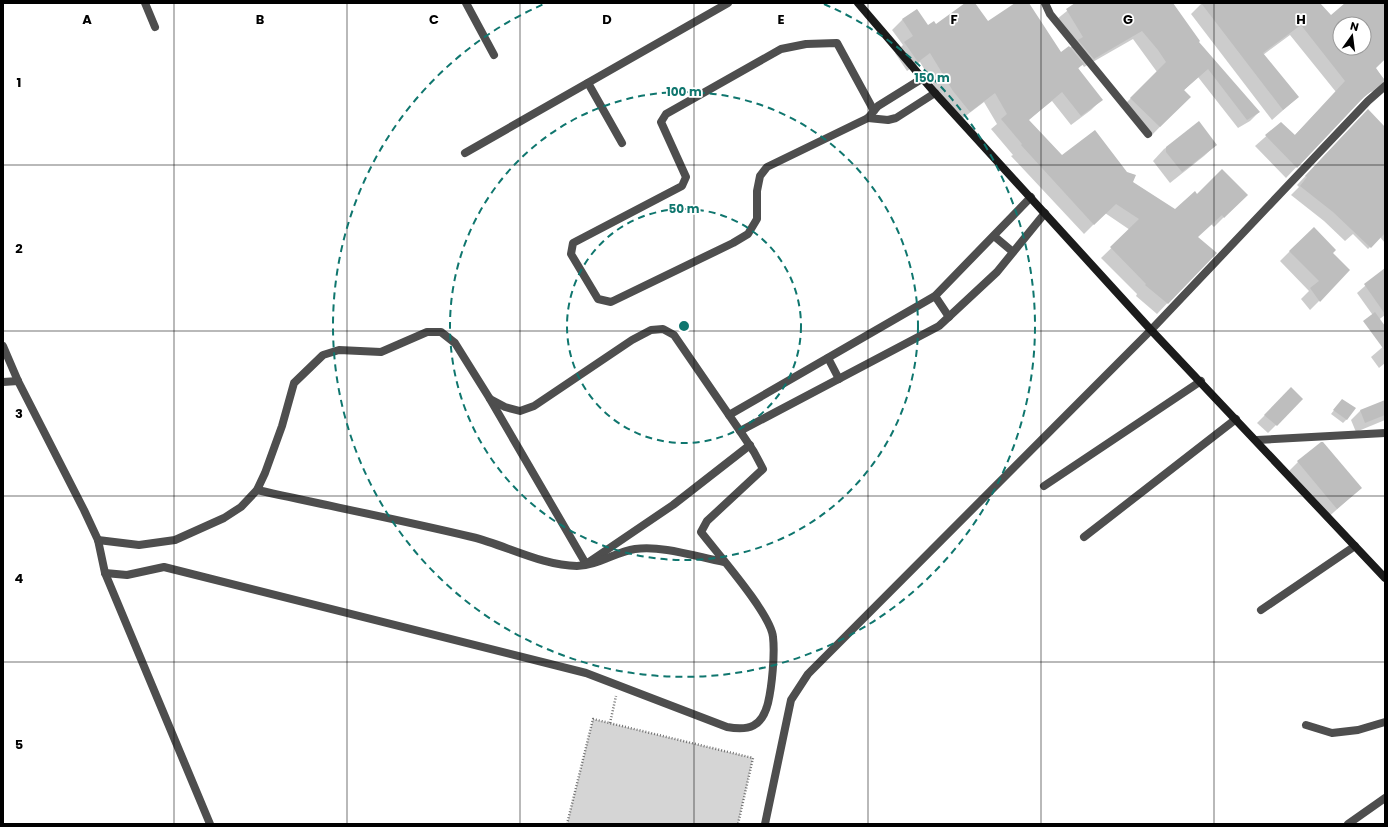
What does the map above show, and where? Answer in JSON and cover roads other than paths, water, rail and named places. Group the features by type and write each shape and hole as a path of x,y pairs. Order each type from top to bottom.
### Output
{"street":[{"path":"145,3 155,27"},
{"path":"466,3 494,55"},
{"path":"465,153 728,3"},
{"path":"858,3 935,93 1151,330 1257,440 1385,578"},
{"path":"1045,3 1050,14 1148,134"},
{"path":"874,111 837,43 806,44 781,49 666,114 661,122 686,177 682,186 573,243 571,254 598,298 611,302 733,243 748,234 757,219 757,191 760,176 767,167 868,118 874,111 878,106 923,78"},
{"path":"588,83 622,143"},
{"path":"765,824 791,700 808,674 1151,330 1368,101 1385,86"},
{"path":"868,118 888,120 896,118 935,93"},
{"path":"729,415 935,296 1031,197"},
{"path":"740,431 939,326 997,272 1045,213"},
{"path":"994,236 1013,252"},
{"path":"935,296 949,317"},
{"path":"105,573 127,575 164,567 586,673 727,727 743,730 757,723 765,714 771,690 773,636 766,619 701,532 706,521 763,469 750,445 674,335 663,329 651,330 632,340 534,406 520,411 505,407 490,398"},
{"path":"98,540 139,545 176,540 224,518 241,507 257,490 265,473 282,426 294,383 323,355 339,350 381,352 427,332 441,332 455,343 490,398 586,564"},
{"path":"3,346 18,381 47,435 98,540 105,573 210,824"},
{"path":"828,358 839,379"},
{"path":"3,382 18,381"},
{"path":"1044,486 1200,381"},
{"path":"1084,537 1236,419"},
{"path":"1257,440 1385,434"},
{"path":"586,564 673,505 750,445"},
{"path":"257,490 474,538 554,563 578,566 596,562 620,552 643,548 655,548 724,562"},
{"path":"1261,610 1355,546"},
{"path":"1306,725 1332,733 1358,730 1385,722"},
{"path":"1348,824 1385,798"}]}
